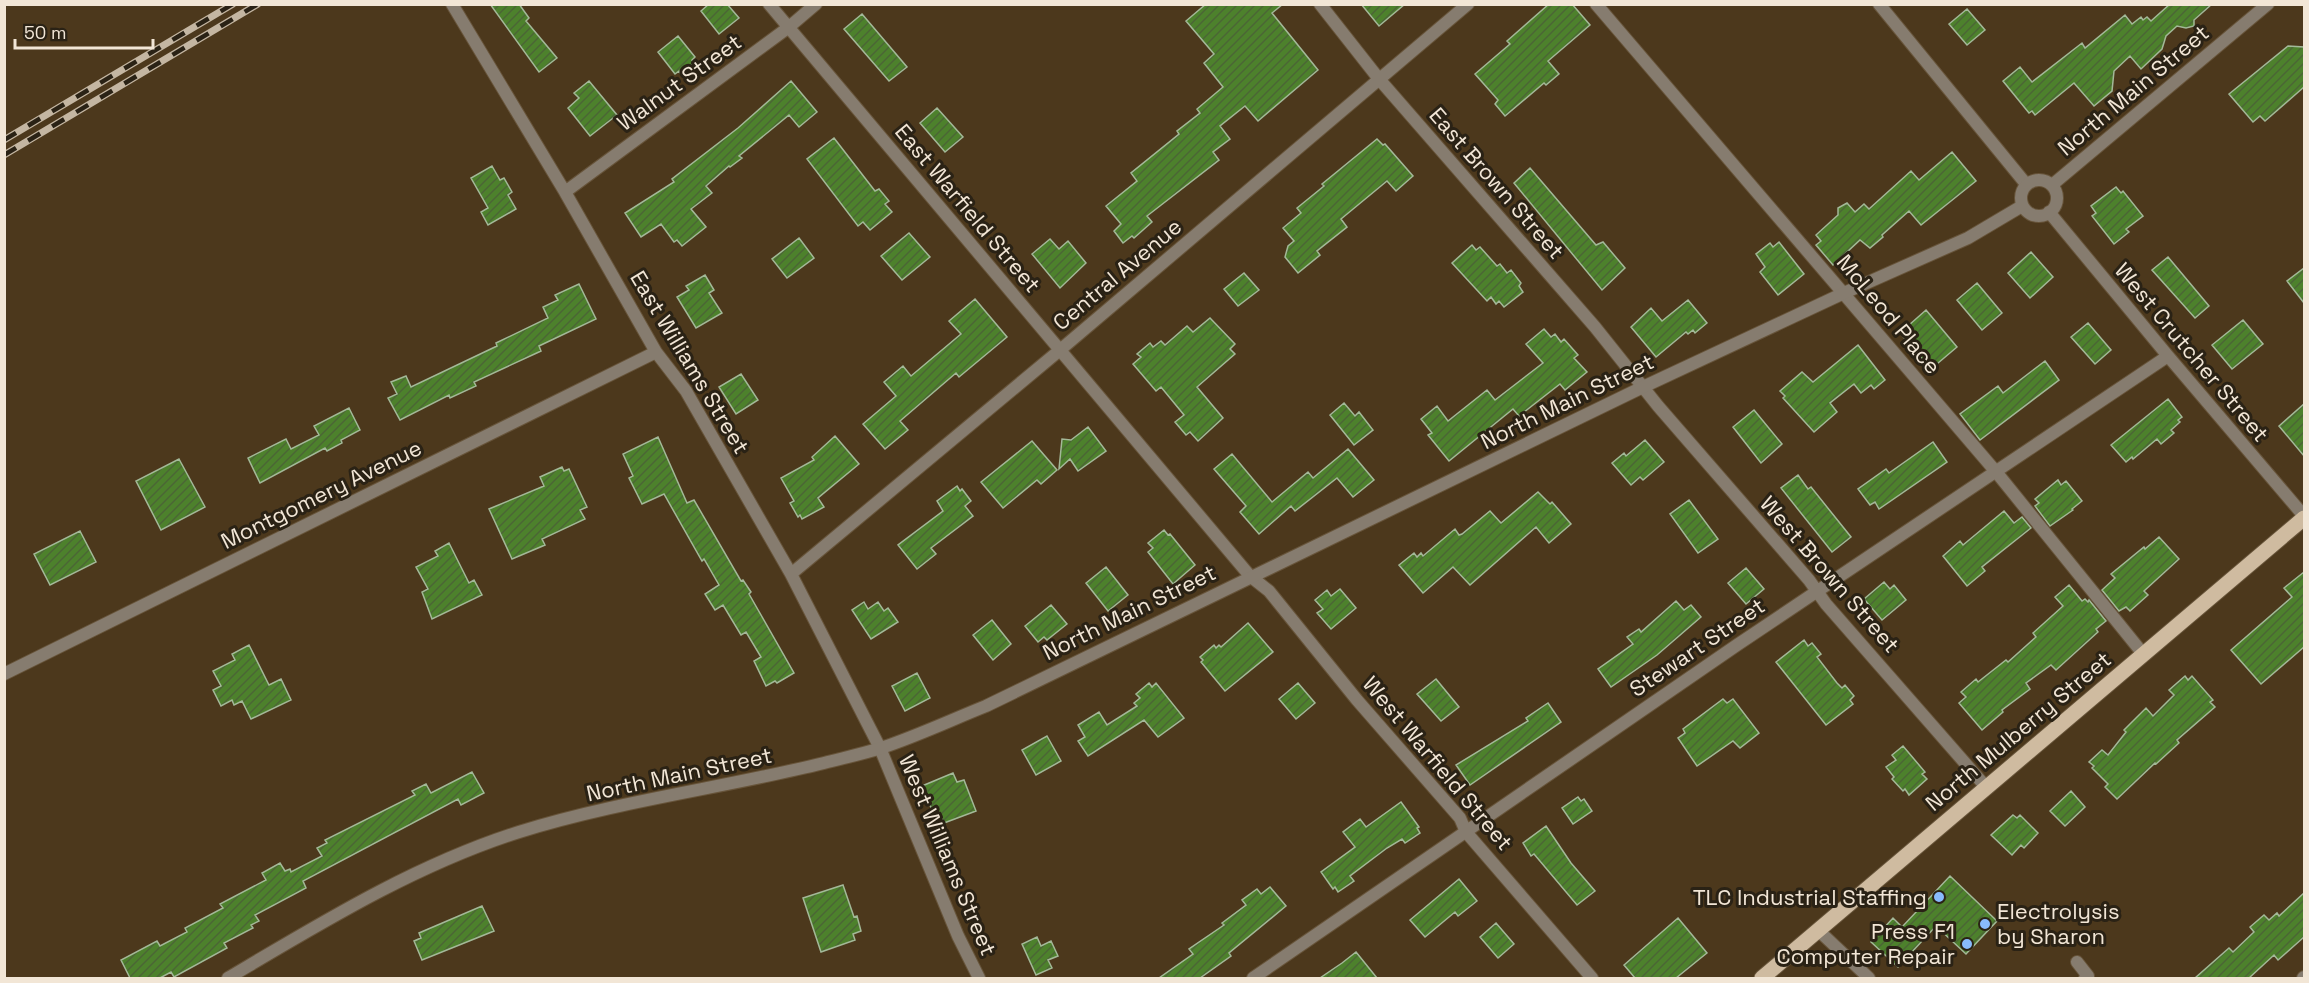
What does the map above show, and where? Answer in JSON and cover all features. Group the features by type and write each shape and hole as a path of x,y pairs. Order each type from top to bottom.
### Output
{"main road":[{"name":"North Mulberry Street","path":"1762,978 2304,517"}],"street":[{"name":"East Williams Street","path":"452,4 565,192 656,352 686,391 791,574 880,748"},
{"name":"East Warfield Street","path":"769,4 1250,576"},
{"name":"Walnut Street","path":"565,192 789,27 816,4"},
{"name":"East Brown Street","path":"1320,4 1379,79 1595,327 1643,387"},
{"name":"Central Avenue","path":"791,574 1060,350 1468,4"},
{"name":"McLeod Place","path":"1596,4 1997,473 2144,655"},
{"path":"1879,4 2026,184 2020,194 2022,206 2026,211 2037,216 2049,212"},
{"name":"North Main Street","path":"2052,185 2268,4"},
{"name":"North Main Street","path":"2026,184 2042,180 2052,185 2057,199 2053,209 2049,212"},
{"name":"North Main Street","path":"228,978 367,899 445,860 483,844 616,807 778,774 880,748 986,706 1643,387 1968,238 2022,206"},
{"name":"West Crutcher Street","path":"2049,212 2304,517"},
{"name":"Montgomery Avenue","path":"4,674 656,352"},
{"name":"Stewart Street","path":"1253,978 1269,974 1466,832 1737,645 1997,473 2168,356"},
{"name":"West Brown Street","path":"1643,387 1986,787"},
{"name":"West Warfield Street","path":"1250,576 1269,591 1358,700 1460,818 1466,832 1592,978"},
{"name":"West Williams Street","path":"880,748 958,936 979,978"},
{"path":"1818,930 1869,978"},
{"path":"2077,962 2088,976 2085,978"}],"building":[{"path":"490,4 519,4 529,18 526,21 557,58 539,72"},
{"path":"709,4 727,4 739,18 719,34 701,11"},
{"path":"1206,4 1283,4 1272,13 1318,70 1258,121 1245,106 1220,126 1230,139 1213,152 1219,160 1147,216 1152,222 1134,238 1132,236 1123,243 1114,231 1121,224 1106,206 1137,181 1131,173 1179,134 1177,131 1200,113 1197,109 1223,87 1204,63 1214,54 1186,21"},
{"path":"1361,4 1405,4 1379,26"},
{"path":"1549,4 1572,4 1590,25 1548,61 1559,74 1546,85 1544,83 1505,116 1495,104 1498,100 1475,74 1510,44 1507,41"},
{"path":"2170,4 2212,4 2194,20 2194,26 2186,28 2177,26 2166,36 2162,49 2141,69 2130,56 2114,71 2112,91 2094,106 2074,83 2035,115 2032,111 2029,113 2003,81 2020,67 2032,82 2082,43 2085,48 2125,15 2132,24 2141,17 2143,20 2147,17 2151,21"},
{"path":"1967,9 1985,30 1967,45 1949,24"},
{"path":"862,14 907,67 889,81 844,29"},
{"path":"678,36 695,57 692,60 694,63 681,74 679,71 675,74 658,52"},
{"path":"2288,46 2304,47 2304,87 2265,121 2260,116 2253,122 2229,94"},
{"path":"589,81 617,115 590,136 568,108 579,98 574,93"},
{"path":"791,81 817,112 799,127 789,115 739,156 742,158 706,186 712,193 691,209 706,227 682,246 677,240 674,242 661,224 641,237 625,213 674,182 672,179 738,128"},
{"path":"937,108 963,137 945,152 920,123"},
{"path":"834,138 875,191 879,189 889,201 885,204 892,212 870,230 863,222 858,226 807,159"},
{"path":"1377,139 1383,145 1385,144 1413,176 1396,191 1387,181 1341,219 1347,227 1317,251 1320,255 1298,273 1285,257 1288,246 1294,241 1283,228 1301,213 1297,208 1324,186 1322,184"},
{"path":"1952,152 1976,181 1921,225 1909,211 1870,248 1860,240 1833,265 1816,245 1821,241 1816,235 1838,215 1838,208 1847,203 1855,212 1864,204 1869,209 1911,171 1919,180"},
{"path":"492,166 500,180 504,178 512,192 508,195 516,209 488,225 481,212 488,208 471,178"},
{"path":"1530,168 1596,245 1603,242 1625,268 1602,290 1514,183"},
{"path":"2116,187 2121,193 2123,191 2143,216 2126,229 2129,232 2114,244 2092,216 2096,213 2091,206"},
{"path":"909,233 930,257 902,280 881,256"},
{"path":"799,238 814,258 787,278 772,259"},
{"path":"1050,239 1059,249 1068,241 1086,263 1060,288 1032,254"},
{"path":"1779,242 1804,274 1778,295 1760,272 1765,267 1756,254 1770,243 1773,247"},
{"path":"1472,245 1476,250 1480,247 1497,266 1500,264 1507,273 1511,270 1521,283 1519,286 1523,292 1504,307 1499,301 1496,304 1491,297 1487,301 1452,263"},
{"path":"2031,252 2053,277 2030,298 2008,273"},
{"path":"2168,257 2209,306 2195,318 2152,270"},
{"path":"2304,268 2304,303 2287,281"},
{"path":"1244,273 1259,290 1238,306 1224,289"},
{"path":"705,275 714,290 709,293 722,313 696,328 677,297 689,290 686,286"},
{"path":"1977,283 2002,313 1982,330 1957,300"},
{"path":"579,284 596,319 539,346 541,351 474,382 476,386 450,398 449,395 400,420 388,398 397,394 391,382 406,376 411,387 497,346 496,343 548,318 543,307 558,300 555,295"},
{"path":"975,299 1007,337 959,377 956,373 900,421 908,430 885,449 863,424 896,396 884,382 903,366 911,376 961,334 949,321"},
{"path":"1688,300 1707,323 1695,333 1693,330 1688,334 1686,332 1656,357 1631,327 1651,308 1662,321"},
{"path":"1926,310 1957,347 1931,369 1900,333"},
{"path":"1210,318 1235,344 1230,349 1235,354 1197,387 1223,418 1198,441 1190,432 1186,435 1175,422 1184,415 1161,387 1156,391 1133,364 1141,357 1137,354 1150,343 1153,347 1161,341 1165,345 1187,326 1193,332"},
{"path":"2243,320 2263,344 2232,369 2212,345"},
{"path":"2088,323 2111,350 2095,364 2071,337"},
{"path":"1544,329 1551,337 1555,334 1561,342 1564,339 1578,355 1574,358 1587,372 1565,390 1560,384 1519,416 1513,409 1449,461 1428,435 1432,433 1421,419 1437,406 1448,421 1487,390 1495,400 1543,363 1526,344"},
{"path":"1858,345 1885,380 1874,389 1871,385 1861,393 1854,384 1830,403 1837,412 1814,432 1783,398 1785,396 1780,391 1802,372 1813,382"},
{"path":"2045,361 2059,380 1980,440 1960,414 1998,386 2003,393"},
{"path":"741,374 758,400 736,414 719,387"},
{"path":"2168,399 2182,417 2171,430 2174,433 2161,444 2157,439 2126,462 2111,445"},
{"path":"1344,403 1355,416 1359,412 1373,430 1354,445 1330,415"},
{"path":"2304,404 2304,456 2279,426"},
{"path":"349,408 360,430 327,451 325,448 260,483 248,458 286,439 291,449 319,435 314,426"},
{"path":"1754,410 1782,444 1761,463 1733,427"},
{"path":"1088,427 1106,451 1078,471 1070,459 1059,469 1062,439 1071,440"},
{"path":"835,436 859,464 818,498 824,507 802,519 800,515 798,517 790,503 794,501 781,478 814,460 812,457"},
{"path":"658,437 687,503 694,500 741,581 743,580 751,592 749,594 794,673 777,683 775,681 766,686 754,661 761,657 746,632 741,635 723,605 715,610 705,594 719,585 704,559 702,561 664,494 642,504 629,478 633,476 623,454"},
{"path":"1645,440 1664,462 1643,480 1640,477 1631,485 1612,463 1624,453 1626,456"},
{"path":"1032,441 1057,470 1041,484 1037,480 1003,508 981,482"},
{"path":"1933,442 1947,462 1879,509 1875,502 1870,505 1858,489 1886,469 1889,473"},
{"path":"1348,449 1374,480 1353,497 1337,478 1295,511 1291,506 1259,534 1240,512 1246,506 1214,469 1232,454 1272,502 1308,472 1313,478"},
{"path":"179,459 205,507 161,530 136,481"},
{"path":"562,467 564,471 569,469 587,507 580,510 585,519 542,539 545,545 512,559 489,509 544,486 540,477"},
{"path":"1798,475 1808,489 1811,487 1851,537 1832,552 1781,488"},
{"path":"2058,480 2061,485 2066,481 2082,501 2050,526 2035,506 2039,503 2035,499"},
{"path":"957,486 971,501 965,506 973,516 931,548 936,554 917,569 898,545 943,511 937,501"},
{"path":"1538,492 1550,504 1552,502 1571,524 1549,543 1536,527 1470,585 1453,567 1423,593 1399,565 1414,553 1417,557 1421,553 1423,556 1455,529 1459,535 1462,534 1490,511 1501,523"},
{"path":"1689,500 1718,539 1698,553 1670,514"},
{"path":"2004,511 2014,523 2022,517 2031,528 1982,567 1985,571 1967,586 1943,556 1960,541 1963,545"},
{"path":"1164,530 1168,535 1170,534 1195,565 1173,584 1148,552 1153,548 1148,543"},
{"path":"80,531 96,562 50,585 34,554"},
{"path":"2159,537 2179,559 2144,591 2148,595 2130,611 2126,607 2119,611 2102,590 2115,578 2111,574"},
{"path":"449,543 469,583 474,580 482,595 432,619 422,592 428,589 416,567 438,556 435,551"},
{"path":"1106,567 1128,595 1108,611 1086,583"},
{"path":"1746,568 1764,589 1746,604 1728,583"},
{"path":"2304,572 2304,647 2261,684 2231,650 2292,597 2284,588"},
{"path":"1884,582 1890,589 1894,585 1906,600 1882,620 1864,599"},
{"path":"2069,585 2082,601 2085,599 2088,602 2089,600 2106,621 2096,629 2098,632 2056,670 2051,665 2026,683 2030,689 2002,710 2003,712 1982,730 1959,703 1966,697 1961,692 1976,679 1978,682 2006,660 2008,662 2036,637 2033,633 2063,606 2055,597"},
{"path":"1340,589 1356,608 1331,629 1317,613 1323,609 1315,600 1327,590 1331,596"},
{"path":"1676,601 1684,610 1691,605 1701,617 1657,655 1611,687 1598,669 1633,644 1627,637 1639,629 1641,632"},
{"path":"864,602 868,609 878,602 884,611 888,608 898,622 871,639 852,610"},
{"path":"1051,605 1067,624 1047,640 1044,637 1038,642 1025,626"},
{"path":"992,620 1011,644 993,660 973,635"},
{"path":"1248,623 1273,652 1225,691 1201,662 1203,660 1200,657 1214,645 1216,648 1219,645 1221,647"},
{"path":"1804,640 1808,646 1812,643 1821,654 1817,657 1837,683 1842,688 1845,685 1854,696 1850,700 1853,704 1826,725 1776,662"},
{"path":"249,645 269,685 281,679 291,700 251,719 242,701 234,705 232,700 221,706 213,690 221,686 213,671 235,660 232,654"},
{"path":"917,673 930,698 905,711 892,686"},
{"path":"2185,676 2188,680 2192,676 2213,700 2210,702 2215,707 2177,740 2179,743 2117,799 2105,787 2108,784 2089,762 2102,750 2108,755 2126,732 2124,730 2146,708 2153,716 2174,695 2169,690"},
{"path":"1436,679 1459,707 1441,721 1417,694"},
{"path":"1149,683 1152,687 1156,683 1184,718 1158,737 1144,720 1088,756 1078,741 1085,737 1078,725 1099,712 1107,725 1137,706 1134,703 1140,698 1136,694"},
{"path":"1298,683 1315,703 1296,719 1279,699"},
{"path":"1723,699 1727,703 1733,699 1759,733 1740,748 1733,741 1697,766 1678,738 1685,733 1683,729"},
{"path":"1548,703 1561,722 1470,785 1456,765 1528,721 1526,718"},
{"path":"1047,736 1061,761 1036,775 1022,750"},
{"path":"1903,746 1925,772 1922,774 1927,779 1909,795 1892,779 1894,777 1886,767 1896,760 1892,755"},
{"path":"472,772 484,793 461,805 458,799 303,881 306,888 255,915 259,921 251,925 253,928 224,943 227,948 174,977 171,972 160,978 130,978 121,960 157,941 160,946 187,932 185,928 223,908 220,904 266,880 262,873 280,863 285,871 290,869 291,872 322,856 317,848 327,843 325,840 415,795 412,791 426,784 431,793"},
{"path":"953,773 957,782 964,780 976,811 944,823 937,808 932,810 922,786"},
{"path":"2071,791 2085,807 2065,826 2050,811"},
{"path":"1578,797 1581,801 1584,799 1592,811 1573,824 1562,808"},
{"path":"1401,802 1419,827 1417,828 1420,833 1405,843 1402,839 1387,848 1350,876 1354,881 1338,892 1335,887 1333,889 1321,872 1355,847 1343,832 1360,819 1366,827"},
{"path":"2013,815 2017,818 2020,815 2038,833 2024,848 2021,845 2012,855 1991,835"},
{"path":"1546,826 1571,863 1595,891 1577,905 1534,854 1531,856 1523,843"},
{"path":"1950,876 1997,921 1966,954 1936,926 1898,967 1871,942 1893,918 1902,927"},
{"path":"1459,879 1477,901 1458,916 1455,912 1425,937 1410,920"},
{"path":"843,885 861,931 853,934 855,940 821,952 803,898"},
{"path":"1270,887 1286,906 1229,953 1231,956 1200,978 1159,978 1193,954 1189,949 1224,925 1222,923 1246,905 1242,900 1257,889 1261,894"},
{"path":"2304,893 2304,937 2278,960 2274,955 2249,978 2195,978 2229,948 2233,952 2254,932 2250,927 2264,915 2269,920 2277,913 2279,916"},
{"path":"482,906 494,931 422,960 414,941 421,938 419,933"},
{"path":"1678,918 1707,953 1676,978 1635,978 1624,965"},
{"path":"1496,923 1514,944 1498,958 1480,937"},
{"path":"1037,937 1041,946 1051,941 1058,956 1048,960 1052,968 1036,975 1022,944"},
{"path":"1356,952 1377,978 1320,978 1342,963"}],"railway":[{"path":"4,140 233,4"},
{"path":"4,155 258,4"}],"place":[{"name":"TLC Industrial Staffing","path":"1939,897"},
{"name":"Electrolysis by Sharon","path":"1985,924"},
{"name":"Press F1 Computer Repair","path":"1967,944"}]}
